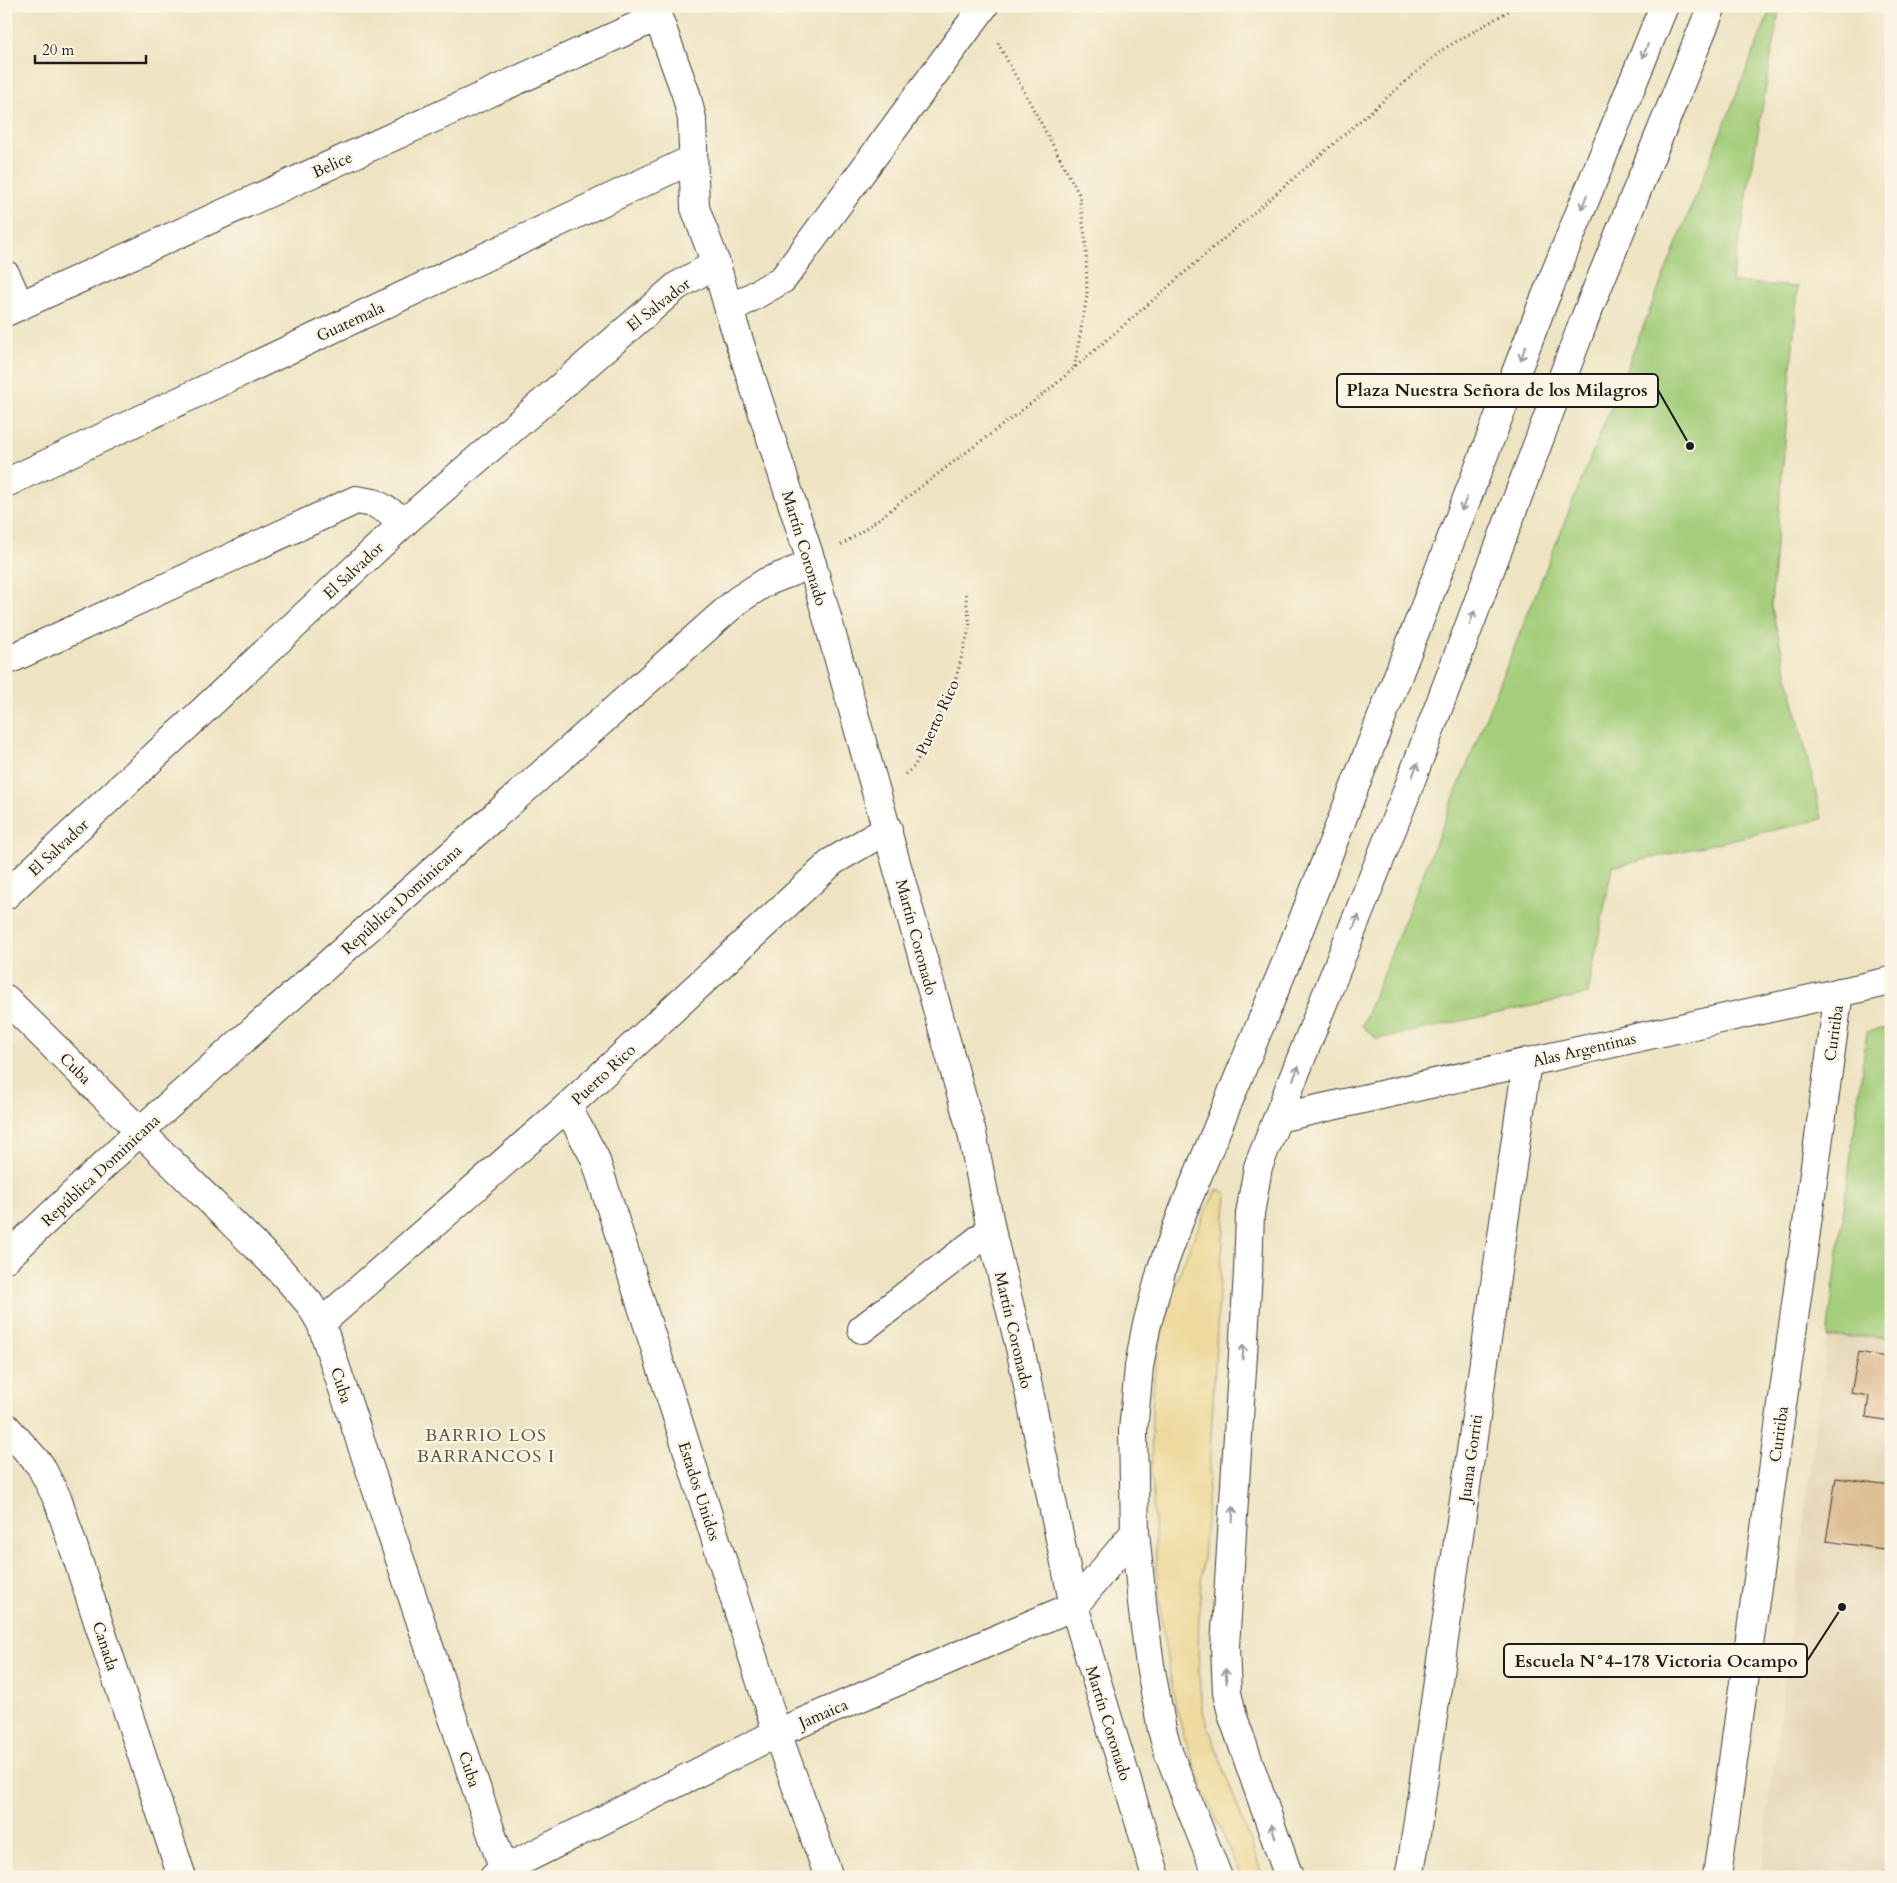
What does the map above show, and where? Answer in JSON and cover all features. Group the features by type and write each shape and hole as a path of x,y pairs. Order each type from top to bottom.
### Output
{"street":[{"path":"1218,1877 1169,1754 1162,1730 1150,1665 1135,1532 1134,1431 1139,1367 1146,1328 1162,1268 1183,1211 1290,953 1541,308 1664,6"},
{"path":"1289,1877 1233,1717 1227,1693 1225,1663 1250,1214 1258,1167 1404,799 1586,318 1712,6"},
{"path":"729,310 783,279 983,9"},
{"name":"Martín Coronado","path":"656,11 686,94 692,119 695,208 716,264 729,310 812,564 972,1133 991,1230 1020,1348 1074,1606 1156,1877"},
{"name":"Belice","path":"13,309 656,11"},
{"name":"Guatemala","path":"6,483 693,160"},
{"name":"El Salvador","path":"6,895 406,521 677,286 716,264"},
{"path":"6,275 13,309"},
{"path":"6,661 356,500 374,502 406,521"},
{"name":"República Dominicana","path":"6,1258 140,1131 738,600 766,582 812,564"},
{"name":"Puerto Rico","path":"321,1324 568,1107 833,861 888,829"},
{"name":"Alas Argentinas","path":"1278,1118 1891,981"},
{"name":"Curitiba","path":"1717,1877 1839,992"},
{"name":"Cuba","path":"6,998 280,1270 309,1303 321,1324 501,1874"},
{"name":"Juana Gorriti","path":"1408,1869 1527,1062"},
{"name":"Estados Unidos","path":"568,1107 595,1158 776,1733 829,1877"},
{"path":"862,1329 991,1230"},
{"name":"Canada","path":"6,1427 40,1464 58,1500 182,1877"},
{"name":"Jamaica","path":"501,1874 776,1733 1074,1606 1135,1532"}],"path":[{"path":"812,564 865,529 1050,389 1442,50 1517,6"},
{"path":"983,9 1079,194 1086,244 1087,296 1074,369"},
{"name":"Puerto Rico","path":"878,798 914,767 952,689 970,626 966,591"}],"shaded area":[{"path":"1827,1337 1891,1337 1891,1877 1760,1877"}],"green space":[{"path":"1772,6 1780,6 1732,282 1798,287 1771,605 1822,819 1612,867 1588,994 1377,1039 1362,1026"},
{"path":"1891,1027 1891,1337 1827,1337 1867,1032"}],"sand":[{"path":"1217,1190 1227,1193 1199,1608 1198,1660 1203,1712 1263,1877 1241,1877 1206,1797 1184,1735 1173,1691 1165,1643 1155,1547 1152,1429 1153,1391 1158,1349 1170,1302 1186,1255"}],"building":[{"path":"1859,1352 1891,1358 1891,1421 1866,1417 1869,1396 1851,1393"},
{"path":"1836,1478 1891,1485 1891,1550 1826,1541"},
{"path":"1891,1868 1891,1877 1878,1877"}],"place":[{"name":"Plaza Nuestra Señora de los Milagros","path":"1690,446"},
{"name":"Escuela N°4-178 Victoria Ocampo","path":"1842,1607"}],"district":[{"name":"BARRIO LOS BARRANCOS I","path":"486,1445"}]}
